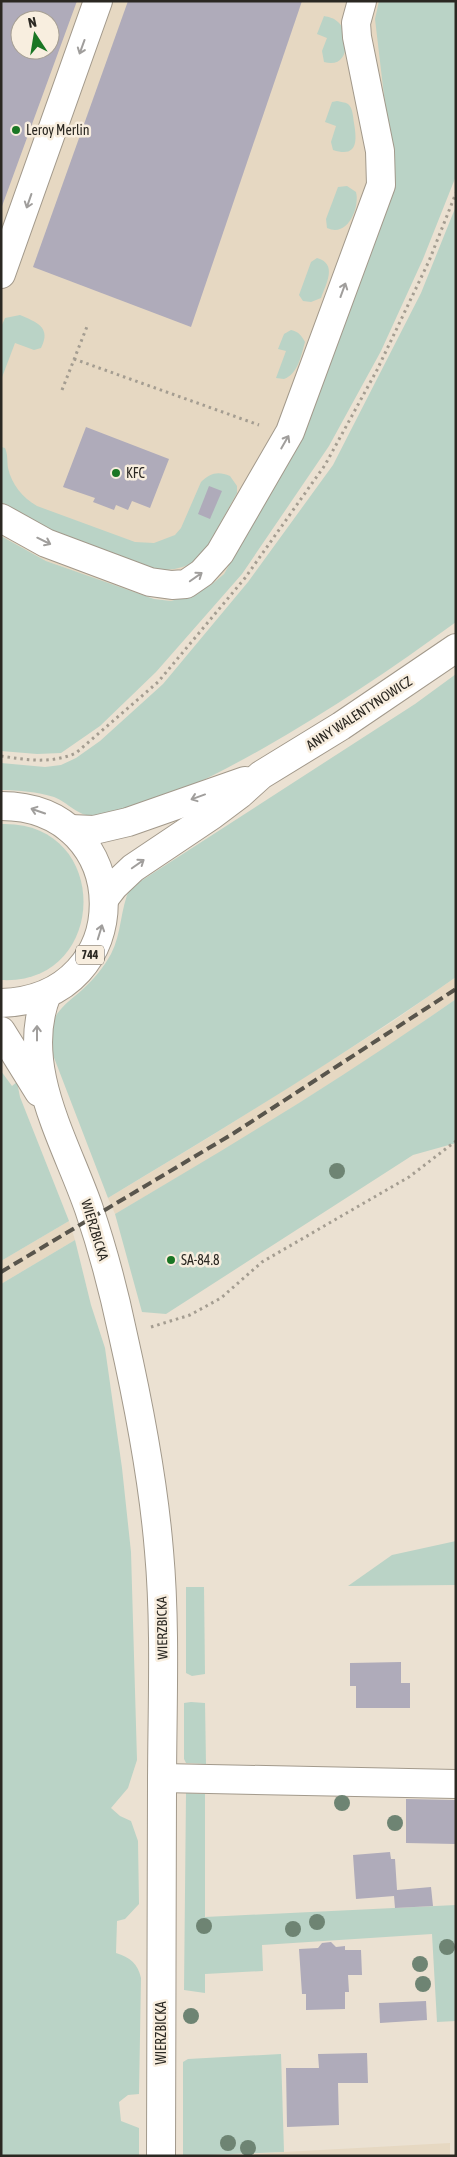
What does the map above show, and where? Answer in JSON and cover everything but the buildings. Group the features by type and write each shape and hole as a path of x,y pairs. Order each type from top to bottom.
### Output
{"main road":[{"path":"1,274 98,1"},
{"path":"1,518 46,543 150,582 172,585 186,584 202,573 220,553 288,437 381,185 380,151 357,37 356,23 362,1"},
{"name":"ANNY WALENTYNOWICZ","path":"104,899 114,886 133,868 212,815 261,775 341,726 456,648"},
{"name":"ANNY WALENTYNOWICZ","path":"70,829 94,830 128,822 261,775"},
{"name":"744","path":"1,806 24,807 36,810 59,821 70,829 82,842 96,864 102,882 104,899 100,934 90,955 71,977 46,994 24,1001 1,1002"},
{"name":"WIERZBICKA","path":"46,994 37,1031 42,1078 53,1115 95,1226 123,1332 142,1430 159,1551 162,1645 161,2156"},
{"name":"WIERZBICKA","path":"1,1031 53,1115"},
{"path":"162,1778 456,1784"}],"path":[{"path":"62,390 88,324"},
{"path":"74,358 288,437"},
{"path":"123,1332 152,1327 203,1308 221,1298 262,1262 409,1177 456,1141"}],"shaded area":[{"path":"1,1 421,1 390,191 384,217 303,433 224,574 211,585 171,601 140,595 46,561 1,536"},
{"path":"456,977 456,999 387,1047 238,1142 115,1214 108,1198 211,1136 392,1022"},
{"path":"69,1221 75,1240 1,1284 1,1261"},
{"path":"450,2143 450,2156 225,2156 284,2152"}],"green space":[{"path":"379,1 456,1 456,176 423,259 381,351 329,446 242,574 156,672 100,726 61,753 37,754 1,751 1,536 46,561 154,599 171,601 184,597 211,585 224,574 303,433 384,217 390,191 389,138 375,19"},
{"path":"324,16 336,21 342,27 346,41 344,55 340,60 333,63 324,62 322,51 327,38 317,34"},
{"path":"337,101 348,104 352,113 355,142 351,150 347,152 333,150 331,142 336,126 325,122 332,102"},
{"path":"347,186 356,192 357,198 354,213 341,229 327,228 326,219 338,187"},
{"path":"456,206 456,622 409,656 287,735 217,773 155,801 105,815 94,816 78,812 54,797 14,790 1,790 1,763 45,767 61,765 76,758 100,741 163,684 248,582 333,465 421,293"},
{"path":"317,258 327,265 329,275 321,298 311,302 303,301 299,295 311,262"},
{"path":"20,315 41,326 45,335 44,341 41,348 34,350 15,343 1,380 1,327 5,318"},
{"path":"291,330 300,334 305,342 300,359 296,369 289,377 284,379 276,378 286,351 278,349 284,334"},
{"path":"1,447 5,448 8,468 15,485 22,495 37,506 135,542 154,543 175,535 181,528 201,482 211,475 218,473 230,476 237,486 237,493 204,553 199,558 183,567 158,570 39,526 1,502"},
{"path":"456,674 456,977 328,1063 108,1198 53,1055 52,1034 57,1014 65,1004 94,978 111,954 115,946 124,904 130,888 415,704"},
{"path":"1,824 38,830 63,848 79,873 84,903 78,932 62,958 37,975 1,980"},
{"path":"456,999 456,1143 413,1155 166,1314 142,1312 115,1214 288,1110 373,1056"},
{"path":"1,1071 12,1086 17,1082 20,1097 69,1221 1,1261"},
{"path":"75,1240 91,1305 105,1348 122,1468 131,1552 137,1760 128,1788 111,1808 120,1816 131,1821 138,1841 139,1904 125,1919 117,1921 116,1953 133,1962 141,1978 139,2094 128,2095 119,2102 121,2121 139,2128 139,2156 1,2156 1,1284"},
{"path":"456,1541 456,1585 348,1586 392,1555"},
{"path":"186,1587 204,1587 205,1674 192,1676 186,1673"},
{"path":"184,1703 205,1703 206,1764 186,1763 184,1759"},
{"path":"186,1793 205,1794 205,1917 456,1905 456,2021 437,2022 432,1934 262,1945 263,1971 205,1974 205,1993 184,1990"},
{"path":"281,2054 284,2152 183,2156 183,2062 188,2059"}],"railway":[{"path":"1,1272 234,1133 456,989"}],"place":[{"name":"Leroy Merlin","path":"16,130"},
{"name":"KFC","path":"116,473"},
{"name":"SA-84.8","path":"171,1260"}]}
